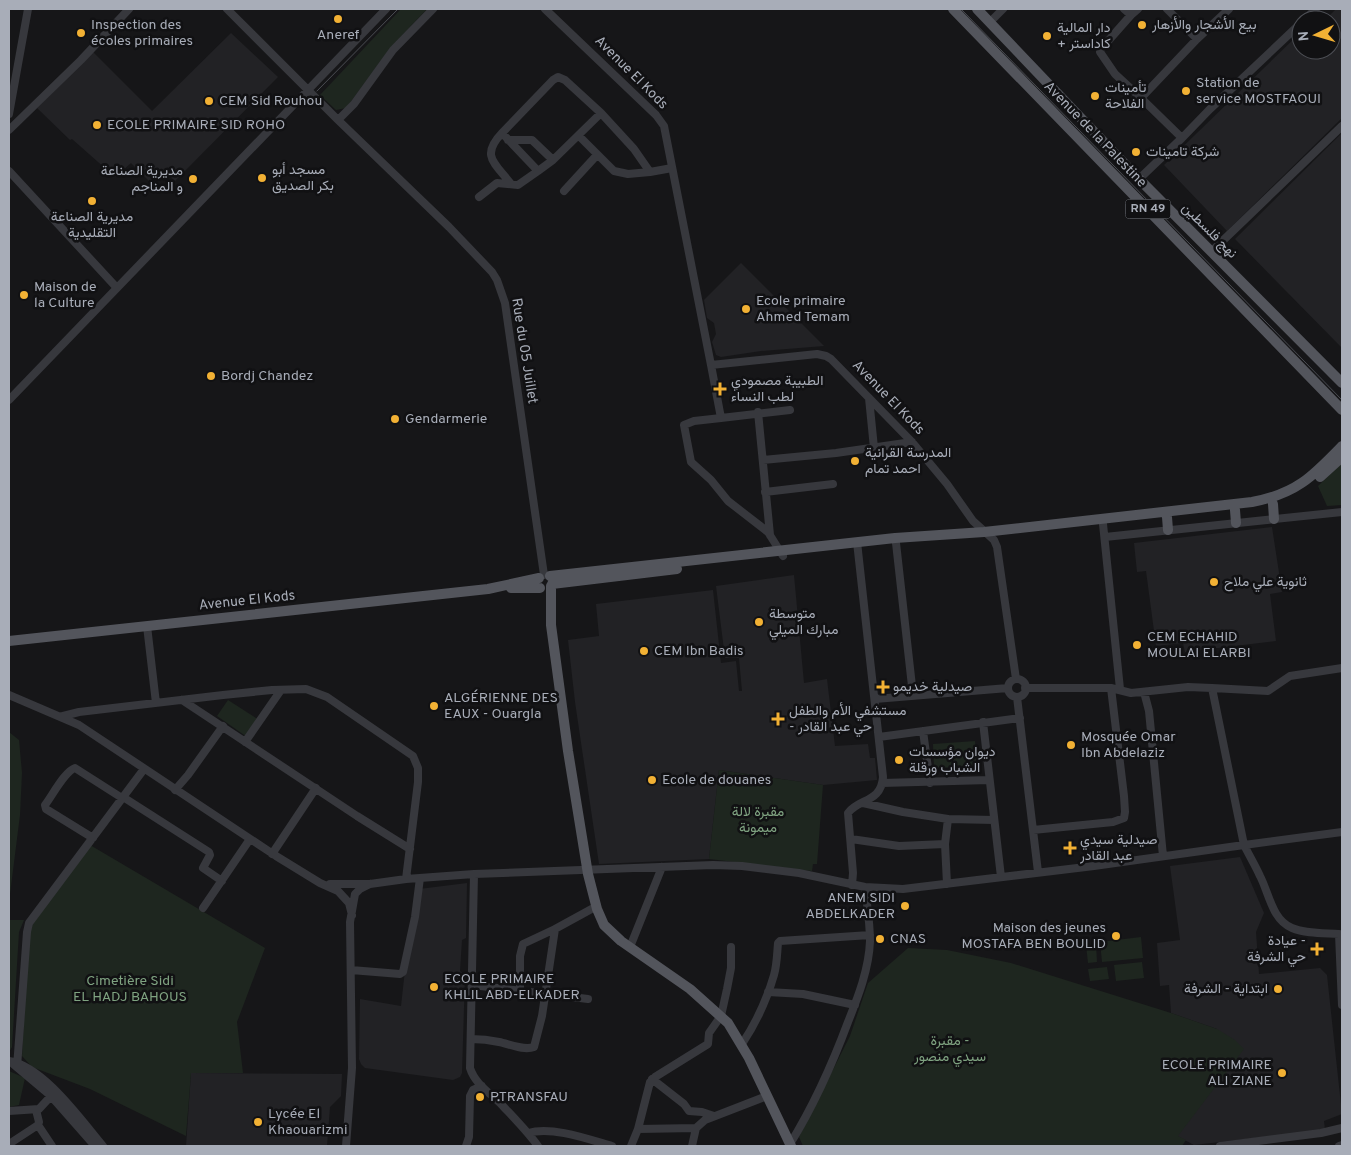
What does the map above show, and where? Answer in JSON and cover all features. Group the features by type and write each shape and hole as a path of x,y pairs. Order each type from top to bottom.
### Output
{"main road":[{"name":"Avenue de la Palestine","path":"953,9 1342,410"},
{"name":"نهج فلسطين","path":"977,9 1139,179 1342,383"},
{"path":"987,534 1264,500 1290,491 1305,482 1342,446"},
{"path":"987,534 1103,524 1235,510 1273,504 1292,497 1309,486 1342,457"},
{"path":"1273,504 1274,519"},
{"path":"1235,510 1236,523"},
{"path":"1167,517 1168,530"},
{"name":"Avenue El Kods","path":"9,640 545,582 782,553 987,534"},
{"name":"Avenue El Kods","path":"858,545 896,538 987,534"},
{"path":"545,582 568,751 587,869 597,906 607,929 690,989 735,1032 791,1145"}],"street":[{"path":"9,114 11,89 28,9"},
{"path":"9,130 81,60 129,9"},
{"name":"Rue du 05 Juillet","path":"227,9 449,227 492,272 497,280 505,303 545,582"},
{"path":"9,399 386,9"},
{"path":"338,120 354,104 393,50 433,9"},
{"name":"Avenue El Kods","path":"545,9 656,115 664,126 711,365 823,354 831,359 912,442 948,484 973,521 987,534"},
{"path":"990,22 1003,9"},
{"path":"1124,9 1131,16"},
{"path":"1138,9 1100,52 1116,74 1182,138"},
{"path":"1167,9 1197,39"},
{"path":"1141,98 1197,39 1229,9"},
{"path":"1139,179 1210,108 1291,32"},
{"path":"511,184 492,158 490,151 494,141 558,77 565,80 601,114 634,149 650,172"},
{"path":"479,197 497,183 518,185 553,160 601,114"},
{"path":"1211,252 1342,126"},
{"path":"502,133 538,171"},
{"path":"579,136 614,171 628,174 672,168"},
{"path":"508,140 532,140 553,160"},
{"path":"564,191 597,155"},
{"path":"9,171 117,288"},
{"path":"711,365 721,418"},
{"path":"869,398 874,448"},
{"path":"782,553 770,535 728,501 689,459 684,425 758,412 790,410"},
{"path":"758,412 770,535"},
{"path":"763,460 836,453 912,442"},
{"path":"765,492 833,484"},
{"path":"1105,537 1342,512"},
{"path":"1103,524 1120,689"},
{"path":"987,534 997,546 1016,680"},
{"path":"896,543 913,695"},
{"path":"852,885 853,873 848,813 876,794 882,783 879,737 858,545"},
{"path":"147,626 156,703"},
{"path":"1025,688 1111,688 1131,693 1188,687 1268,691 1290,676 1342,668"},
{"path":"1008,688 1012,681 1016,680"},
{"path":"1016,680 1024,684 1025,688"},
{"path":"875,699 1008,688"},
{"path":"1008,688 1012,696 1017,697 1021,696 1025,688"},
{"path":"1033,830 1113,822 1124,818 1124,796 1111,688"},
{"path":"1212,688 1244,845 1261,878 1270,901 1282,921 1292,928 1300,930 1341,934 1342,1004"},
{"path":"63,716 79,712 281,690 306,689 327,697 413,756 418,768 418,782 406,879"},
{"path":"245,742 281,690"},
{"path":"1144,692 1149,711 1163,856"},
{"path":"9,695 63,716 79,725 272,854 342,894 349,903 352,915"},
{"path":"1017,697 1038,872"},
{"path":"182,700 410,849"},
{"path":"879,737 1020,718"},
{"path":"983,722 1001,877"},
{"path":"175,790 223,726"},
{"path":"923,731 930,783"},
{"path":"93,838 46,809 46,806 71,769 75,768 209,852 210,855 204,868 222,881"},
{"path":"14,1062 28,927 144,769"},
{"path":"882,783 989,780"},
{"path":"272,854 316,788"},
{"path":"863,804 948,819 994,820"},
{"path":"947,884 945,844 948,819"},
{"path":"320,883 340,886 474,874 587,869 742,866 799,873 865,887 903,888 947,884 1342,832"},
{"path":"851,838 899,846 945,844"},
{"path":"203,908 250,839"},
{"path":"630,947 662,867"},
{"path":"474,874 470,1068 474,1077 528,1133 538,1146"},
{"path":"351,970 400,974 403,972 415,917 420,878"},
{"path":"346,1146 352,1068 352,915 355,894 370,884"},
{"path":"791,1145 821,1087 855,1005 867,961 870,935 865,887"},
{"path":"520,991 522,944 555,929 597,906"},
{"path":"471,1039 532,1048 535,1044 542,1016 555,929"},
{"path":"742,1044 755,1023 768,992 774,974 780,940 870,935"},
{"path":"631,1146 638,1129 648,1086 652,1079 706,1047 709,1042 709,1034 720,1016 732,968 731,948"},
{"path":"472,984 588,999"},
{"path":"768,992 803,994 855,1005"},
{"path":"14,1062 51,1096 99,1146"},
{"path":"14,1062 61,1095 99,1146"},
{"path":"652,1079 690,1111 714,1116"},
{"path":"466,1146 470,1137 470,1096 473,1090 482,1086"},
{"path":"9,1111 42,1108 51,1096"},
{"path":"692,1146 696,1128 705,1120 767,1096"},
{"path":"36,1110 38,1125 52,1146"},
{"path":"9,1144 19,1143 38,1125"},
{"path":"638,1129 696,1128"},
{"path":"1220,1146 1321,1133 1342,1128"},
{"path":"528,1133 549,1131 611,1146"}],"shaded area":[{"path":"1342,9 1342,118 1227,231 1164,165 1291,42 1291,60 1341,60 1341,10 1335,10"},
{"path":"231,33 278,77 175,181 163,170 150,182 131,163 115,177 72,139 70,140 37,108 93,52 152,111"},
{"path":"1342,133 1342,348 1235,239"},
{"name":"Ecole primaire Ahmed Temam","path":"741,263 824,346 761,351 721,357 716,355 712,342 716,334 714,323 707,318 704,300"},
{"name":"ثانوية علي ملاح","path":"1272,527 1282,592 1270,594 1276,641 1185,652 1183,643 1156,646 1146,571 1137,572 1134,543"},
{"path":"794,575 804,683 827,679 835,746 868,744 870,758 875,758 877,780 823,785 719,770 709,859 599,864 575,702 568,640 599,636 596,604 713,590 721,663 736,661 739,691 742,691 739,658 725,658 716,586"},
{"path":"1240,857 1264,913 1256,932 1259,974 1320,968 1327,975 1342,1114 1324,1121 1325,1130 1194,1145 1177,1136 1206,1097 1217,1029 1171,1013 1169,985 1160,986 1157,943 1180,940 1170,866"},
{"name":"ECOLE PRIMAIRE KHLIL ABD-ELKADER","path":"467,883 466,938 462,940 460,971 465,975 462,1073 460,1077 453,1080 365,1068 359,1059 360,999 401,1006 406,961 419,889"},
{"name":"Lycée El Khaouarizmi","path":"191,1073 342,1074 341,1096 330,1107 327,1146 186,1146"}],"green space":[{"path":"401,9 427,9 390,48 346,108 336,110 320,95"},
{"path":"1342,463 1342,505 1327,506 1318,486"},
{"path":"228,700 259,720 247,737 217,716"},
{"path":"9,732 19,740 22,773 20,815 9,902"},
{"path":"975,741 977,766 934,768 933,744"},
{"name":"مقبرة لالة ميمونة","path":"719,770 823,785 817,864 813,864 812,871 709,859"},
{"name":"Cimetière Sidi EL HADJ BAHOUS","path":"90,845 265,948 237,1022 243,1073 191,1073 186,1136 90,1089 32,1067 22,1056 29,929"},
{"path":"9,920 24,920 19,932 12,1047 9,1052"},
{"path":"1141,937 1143,958 1102,962 1100,942"},
{"path":"1096,944 1097,962 1088,963 1086,945"},
{"name":"مقبرة - سيدي منصور","path":"908,948 947,950 1011,963 1217,1029 1235,1040 1244,1049 1178,1136 1186,1140 1182,1146 803,1146 799,1137 850,1036 868,983"},
{"path":"1142,962 1144,978 1116,981 1114,965"},
{"path":"1107,967 1109,979 1090,981 1088,969"},
{"path":"9,1071 25,1078 19,1105 9,1107"}],"tram line":[{"path":"317,91 398,9"},
{"path":"961,9 1342,400"}],"place":[{"name":"Aneref","path":"338,19"},
{"name":"بيع الأشجار والأزهار","path":"1142,25"},
{"name":"Inspection des écoles primaires","path":"81,33"},
{"name":"دار المالية + كاداستر","path":"1047,36"},
{"name":"Station de service MOSTFAOUI","path":"1186,91"},
{"name":"تأمينات الفلاحة","path":"1095,96"},
{"name":"CEM Sid Rouhou","path":"209,101"},
{"name":"ECOLE PRIMAIRE SID ROHO","path":"97,125"},
{"name":"شركة تامينات","path":"1136,152"},
{"name":"مسجد أبو بكر الصديق","path":"262,178"},
{"name":"مديرية الصناعة و المناجم","path":"193,179"},
{"name":"مديرية الصناعة التقليدية","path":"92,201"},
{"name":"Maison de la Culture","path":"24,295"},
{"name":"Ecole primaire Ahmed Temam","path":"746,309"},
{"name":"Bordj Chandez","path":"211,376"},
{"name":"الطبيبة مصمودي لطب النساء","path":"720,389"},
{"name":"Gendarmerie","path":"395,419"},
{"name":"المدرسة القرانية احمد تمام","path":"855,461"},
{"name":"ثانوية علي ملاح","path":"1214,582"},
{"name":"متوسطة مبارك الميلي","path":"759,622"},
{"name":"CEM ECHAHID MOULAI ELARBI","path":"1137,645"},
{"name":"CEM Ibn Badis","path":"644,651"},
{"name":"صيدلية خديمو","path":"883,687"},
{"name":"ALGÉRIENNE DES EAUX - Ouargla","path":"434,706"},
{"name":"مستشفي الأم والطفل - حي عبد القادر","path":"778,719"},
{"name":"Mosquée Omar Ibn Abdelaziz","path":"1071,745"},
{"name":"ديوان مؤسسات الشباب ورقلة","path":"899,760"},
{"name":"Ecole de douanes","path":"652,780"},
{"name":"صيدلية سيدي عبد القادر","path":"1070,848"},
{"name":"ANEM SIDI ABDELKADER","path":"905,906"},
{"name":"Maison des jeunes MOSTAFA BEN BOULID","path":"1116,936"},
{"name":"CNAS","path":"880,939"},
{"name":"عيادة - حي الشرفة","path":"1317,949"},
{"name":"ECOLE PRIMAIRE KHLIL ABD-ELKADER","path":"434,987"},
{"name":"ابتداية - الشرفة","path":"1278,989"},
{"name":"ECOLE PRIMAIRE ALI ZIANE","path":"1282,1073"},
{"name":"P.TRANSFAU","path":"480,1097"},
{"name":"Lycée El Khaouarizmi","path":"258,1122"}]}
